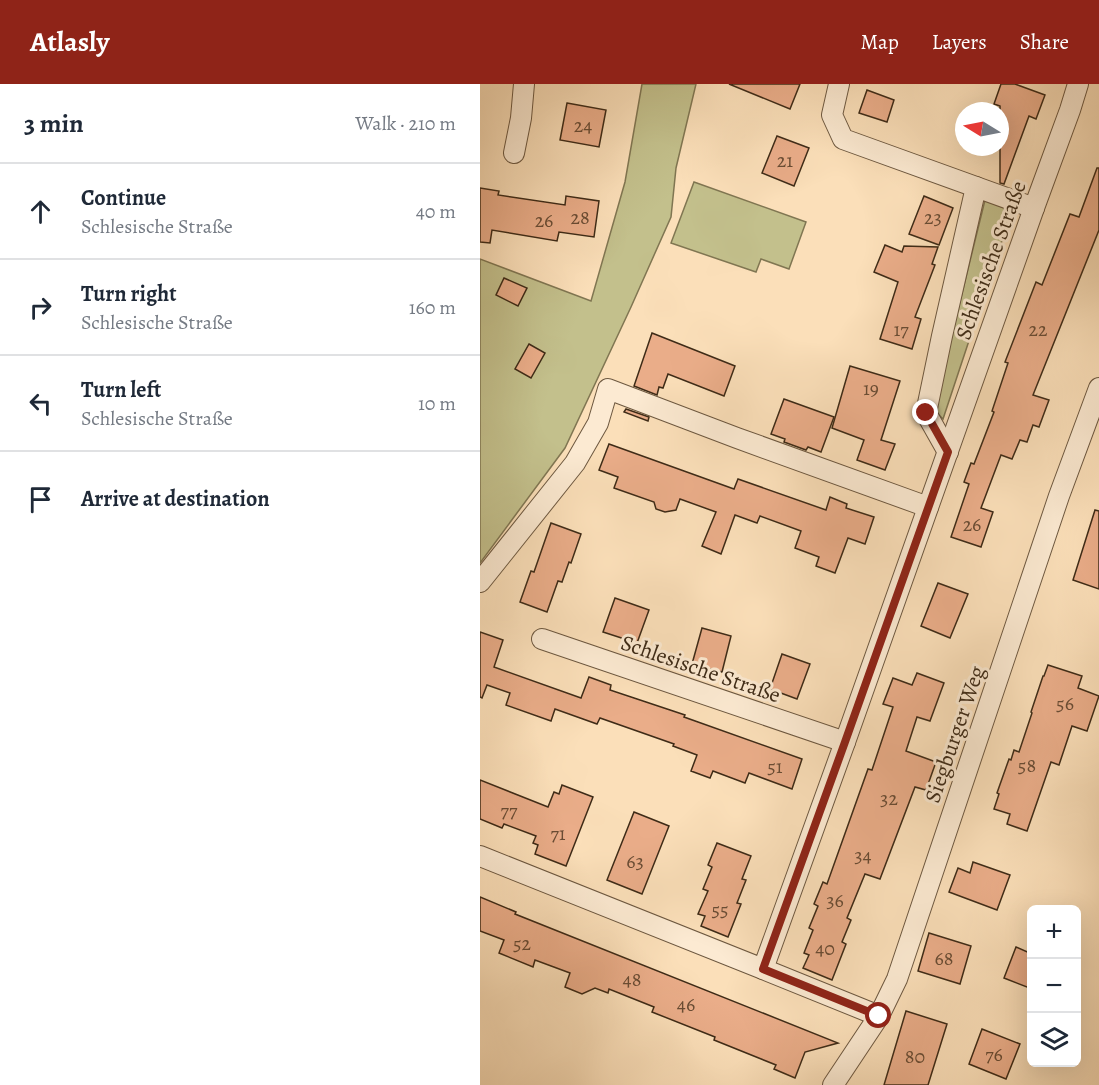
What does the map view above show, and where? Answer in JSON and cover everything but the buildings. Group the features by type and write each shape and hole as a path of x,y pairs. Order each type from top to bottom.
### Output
{"street":[{"path":"514,153 521,118 524,84"},
{"path":"838,84 832,115 843,139 1034,208"},
{"name":"Schlesische Straße","path":"763,969 1078,84"},
{"name":"Schlesische Straße","path":"948,452 926,413 976,187"},
{"name":"Siegburger Weg","path":"833,1085 879,1016 897,979 1059,496 1099,388"},
{"path":"480,582 575,463 598,423 608,389 928,507"},
{"name":"Schlesische Straße","path":"542,639 845,742"},
{"path":"480,856 879,1016"}],"shaded area":[{"path":"642,84 696,84 676,168 671,217 565,448 480,563 480,259 591,301 625,182"},
{"path":"694,182 806,222 789,269 761,259 756,272 671,243"},
{"path":"985,200 1012,211 943,419 936,412 941,379"}],"route":[{"path":"879,1016 763,969 948,452 926,413"}]}
